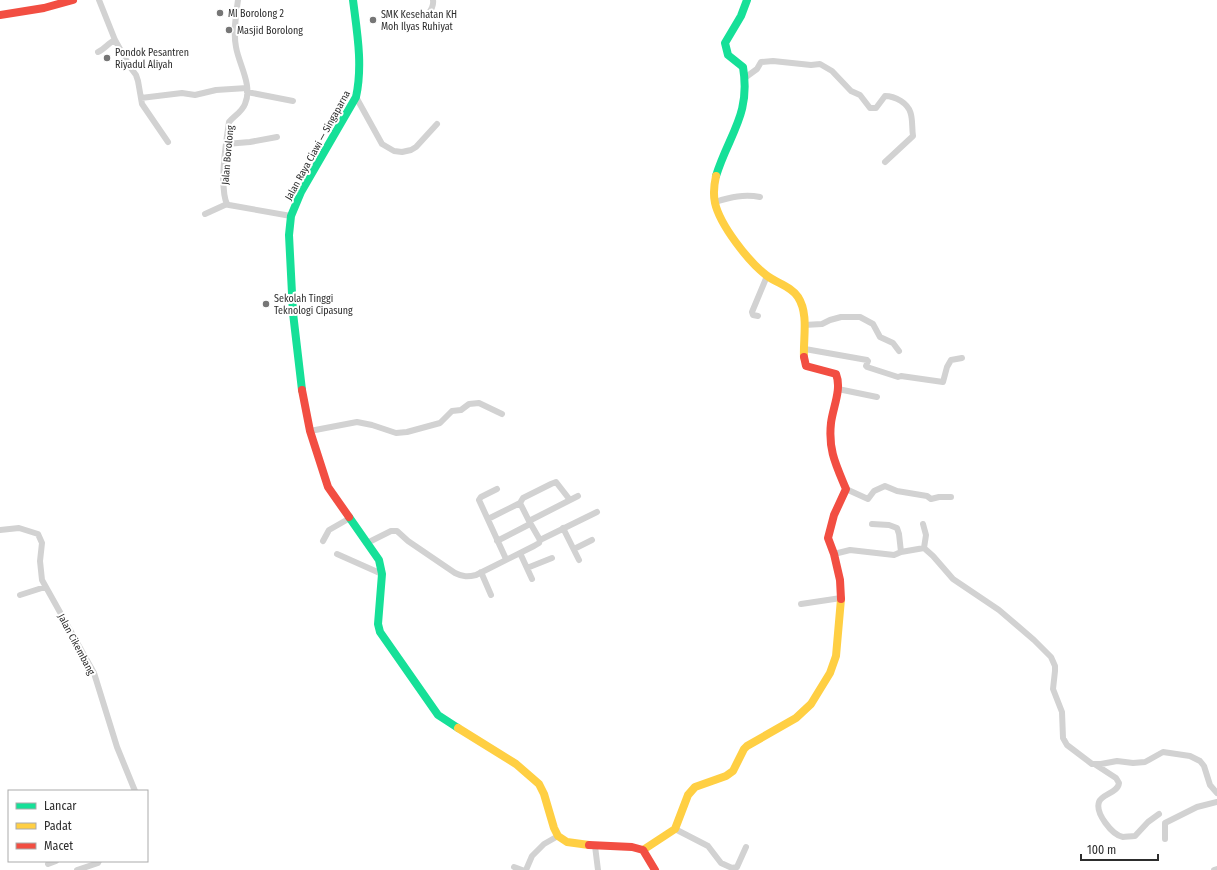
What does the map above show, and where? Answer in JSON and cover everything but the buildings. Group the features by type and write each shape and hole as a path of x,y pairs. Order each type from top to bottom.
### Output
{"main road":[{"path":"0,15 44,8 73,0"},
{"name":"Jalan Raya Ciawi — Singaparna","path":"353,0 360,83 356,97 301,192 291,216 289,234 293,313 304,403 310,431 326,481 379,560 382,574 378,624 380,632 438,715 516,764 539,784 544,794 554,828 558,836"},
{"path":"643,850 675,828 688,795 695,787 726,776 733,771 747,746 796,718 812,704 830,673 836,656 841,598 840,580 834,554 828,538 830,525 846,489 831,450 831,423 839,381 836,374 806,366 804,356 805,349 802,304 798,296 787,287 767,276 746,257 730,233 715,202 715,180 720,163 731,141 744,108 746,95 746,77 743,68 730,59 725,48 725,43 741,16 747,0"},
{"path":"558,836 567,842 577,844 595,846 632,846 643,850 655,870"}],"street":[{"path":"99,0 115,40 136,75 144,107 168,142"},
{"path":"238,0 235,41 247,90"},
{"path":"426,17 432,9 433,0"},
{"path":"98,52 103,50 115,40"},
{"path":"746,77 757,69 761,62 772,61 811,65 820,64 832,71 851,91 860,95 870,108 876,108 886,96 898,100 908,107 912,116 913,136 885,162"},
{"path":"141,98 182,93 195,94 216,90 247,90 293,101"},
{"name":"Jalan Borolong","path":"227,204 223,186 229,122 242,110 246,103 247,90"},
{"path":"356,97 382,144 394,151 407,151 416,147 437,124"},
{"path":"226,144 250,142 277,137"},
{"path":"715,202 743,195 760,197"},
{"path":"206,214 227,204 291,216"},
{"path":"758,316 752,315 752,312 767,276"},
{"path":"804,325 822,324 841,317 860,317 873,324 880,337 893,343 900,350"},
{"path":"805,349 867,360 867,367 898,377 901,376 944,382 947,367 951,360 962,358"},
{"path":"838,389 877,397"},
{"path":"310,431 357,422 395,432 407,432 440,423 452,411 461,410 469,404 475,403 483,404 502,414"},
{"path":"488,519 520,502 523,498 555,482 570,500"},
{"path":"846,489 868,499 874,491 885,486 897,491 927,496 931,499 951,497"},
{"path":"498,489 479,501 506,559"},
{"path":"497,541 578,496"},
{"path":"520,502 529,522 540,540"},
{"path":"367,543 391,531 397,531 408,541 462,577 468,577 520,553 539,543 540,540 597,512"},
{"path":"323,541 329,530 350,518"},
{"path":"872,524 889,525 897,528 901,552"},
{"path":"923,524 926,534 924,548"},
{"name":"Jalan Cikembang","path":"0,530 19,528 38,534 42,543 40,561 42,580 94,673 117,747 135,790"},
{"path":"563,528 579,560"},
{"path":"574,549 592,540"},
{"path":"834,554 850,550 894,555 901,552 924,548"},
{"path":"924,548 953,579 999,610 1034,640 1051,657 1055,666 1053,688 1062,712 1064,741 1092,764 1103,769 1116,778 1119,783 1118,787 1099,803 1100,815 1115,832 1121,836 1134,836 1148,822 1159,814"},
{"path":"520,553 532,580"},
{"path":"337,554 382,574"},
{"path":"527,568 552,558"},
{"path":"481,572 491,595"},
{"path":"20,595 45,587"},
{"path":"801,604 841,598"},
{"path":"1092,764 1117,761 1133,763 1146,762 1161,753 1167,752 1190,756 1200,761 1204,766 1210,785 1217,793"},
{"path":"1165,838 1165,823 1197,807 1217,802"},
{"path":"675,828 708,846 721,863 732,868 737,867 746,848"},
{"path":"526,870 532,856 544,844 558,836"},
{"path":"595,846 598,870"},
{"path":"48,864 53,862"},
{"path":"77,870 98,862"},
{"path":"514,867 522,870"}],"traffic: fast":[{"path":"302,390 293,313 289,235 291,216 301,192 356,97 359,61 358,36 353,0"},
{"path":"716,176 741,112 745,84 743,67 728,55 725,43 741,16 747,0"},
{"path":"349,517 379,560 382,574 378,624 380,632 438,715 458,728"}],"traffic: slow":[{"path":"716,176 714,190 715,203 718,212 729,232 743,252 759,269 770,278 787,287 798,297 803,311 805,326 804,357"},
{"path":"643,850 675,829 688,795 695,787 726,776 733,771 747,746 796,718 811,704 830,673 836,656 841,599"},
{"path":"458,728 516,764 539,784 544,794 554,828 558,836 567,842 589,845"}],"traffic: jam":[{"path":"0,15 44,8 73,0"},
{"path":"804,357 806,366 836,374 838,380 838,392 830,433 834,457 846,489 834,515 828,538 834,554 840,580 841,599"},
{"path":"302,390 310,431 328,487 349,517"},
{"path":"589,845 632,847 643,850 655,870"}],"place":[{"name":"MI Borolong 2","path":"220,13"},
{"name":"SMK Kesehatan KH Moh Ilyas Ruhiyat","path":"373,20"},
{"name":"Masjid Borolong","path":"229,30"},
{"name":"Pondok Pesantren Riyadul Aliyah","path":"107,58"},
{"name":"Sekolah Tinggi Teknologi Cipasung","path":"266,304"}]}
